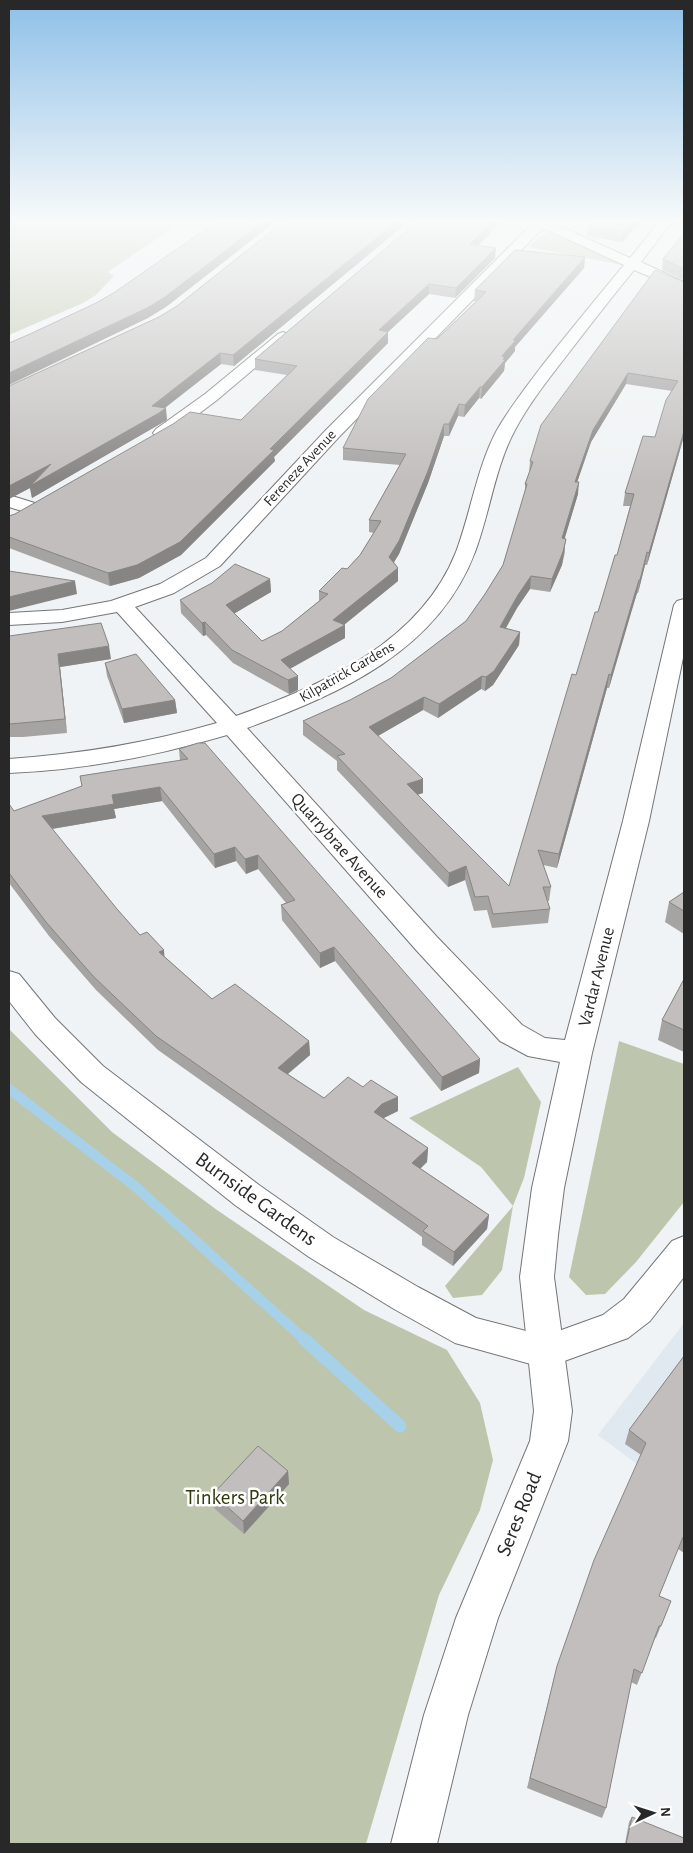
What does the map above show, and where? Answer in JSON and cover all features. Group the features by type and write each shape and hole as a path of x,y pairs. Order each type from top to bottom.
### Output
{"street":[{"name":"Fereneze Avenue","path":"9,619 49,617 122,605 174,586 197,574 214,562 356,409 456,308"},
{"name":"Kilpatrick Gardens","path":"9,766 64,762 136,751 176,742 232,725 301,700 357,670 411,634 444,596 465,554 492,466 509,425 546,372 597,308"},
{"path":"147,441 167,430 204,403 298,324"},
{"path":"19,508 48,498"},
{"name":"Quarrybrae Avenue","path":"122,605 232,725 426,944 511,1033 539,1048 577,1053"},
{"name":"Vardar Avenue","path":"545,1352 536,1277 548,1188 577,1053 636,821 684,605"},
{"name":"Burnside Gardens","path":"9,981 45,1026 92,1074 240,1189 321,1247 406,1298 468,1332 545,1352"},
{"path":"545,1352 615,1327 637,1310 684,1251"},
{"name":"Seres Road","path":"414,1844 446,1715 477,1618 549,1441 553,1411 545,1352"}],"shaded area":[{"path":"684,1323 684,1499 598,1435"}],"green space":[{"path":"9,308 70,308 9,335"},
{"name":"Tinkers Park","path":"9,1029 112,1132 217,1210 364,1310 447,1350 480,1403 493,1460 480,1510 439,1595 366,1844 9,1844"},
{"path":"619,1041 684,1064 684,1202 636,1262 605,1294 586,1295 569,1277"},
{"path":"518,1067 541,1102 524,1178 513,1206 481,1167 409,1118"},
{"path":"513,1206 502,1270 482,1295 453,1298 445,1286"}],"building":[{"path":"84,308 146,308 9,373 9,343"},
{"path":"173,308 290,308 233,355 220,353 152,406 166,408 159,413 30,486 51,464 9,486 9,386 159,317"},
{"path":"315,308 402,308 379,330 388,332 270,449 274,450 180,542 137,565 108,573 9,537 9,516 173,424 190,412 241,420 297,366 255,359"},
{"path":"469,308 540,308 502,356 505,357 503,359 505,360 465,405 459,404 449,424 444,424 428,471 399,541 389,557 398,568 333,620 345,625 281,660 298,676 288,680 232,650 180,600 212,583 235,564 270,579 226,605 262,641 282,631 328,594 319,591 342,568 347,569 360,555 381,521 369,520 406,454 343,448 368,399 428,338 437,339"},
{"path":"627,308 684,308 684,431 649,553 647,552 611,675 609,674 559,854 538,850 551,887 543,887 550,909 493,914 488,896 475,897 466,866 449,873 337,756 345,754 303,721 350,700 391,678 466,621 503,565 527,484 525,484 533,462 530,461 541,425","holes":["628,373 678,381 666,400 655,437 643,436 625,493 634,494 617,555 615,555 598,612 595,612 576,675 572,674 509,886 407,784 423,779 369,727 424,697 439,704 482,676 486,677 494,671 520,632 500,627 518,595 531,576 552,579 563,552 566,539 562,538 579,482 575,482 593,430"]},
{"path":"9,571 75,581 9,597"},
{"path":"101,623 109,646 58,654 65,719 9,724 9,636"},
{"path":"136,654 175,700 122,709 105,663"},
{"path":"198,743 205,743 480,1059 442,1077 334,947 320,953 281,905 295,900 258,855 245,859 235,847 214,854 160,787 112,795 114,804 42,816 140,935 147,932 164,950 159,952 212,999 235,984 309,1041 278,1068 324,1098 348,1077 363,1087 371,1080 398,1097 382,1104 374,1112 428,1148 412,1163 489,1215 454,1252 423,1231 428,1226 156,1036 93,976 46,922 9,873 9,804 14,811 82,786 80,776 188,759 179,749"},
{"path":"684,892 684,911 669,902"},
{"path":"684,979 684,1030 662,1020"},
{"path":"684,1356 684,1537 659,1596 671,1601 661,1626 659,1626 642,1673 634,1669 606,1808 530,1778 557,1666 594,1560 646,1443 629,1430"},
{"path":"258,1446 288,1471 243,1521 213,1494"},
{"path":"632,1817 684,1838 684,1844 626,1844"}],"waterway":[{"path":"9,1089 136,1187 305,1340"},
{"path":"304,1339 400,1426"}]}
